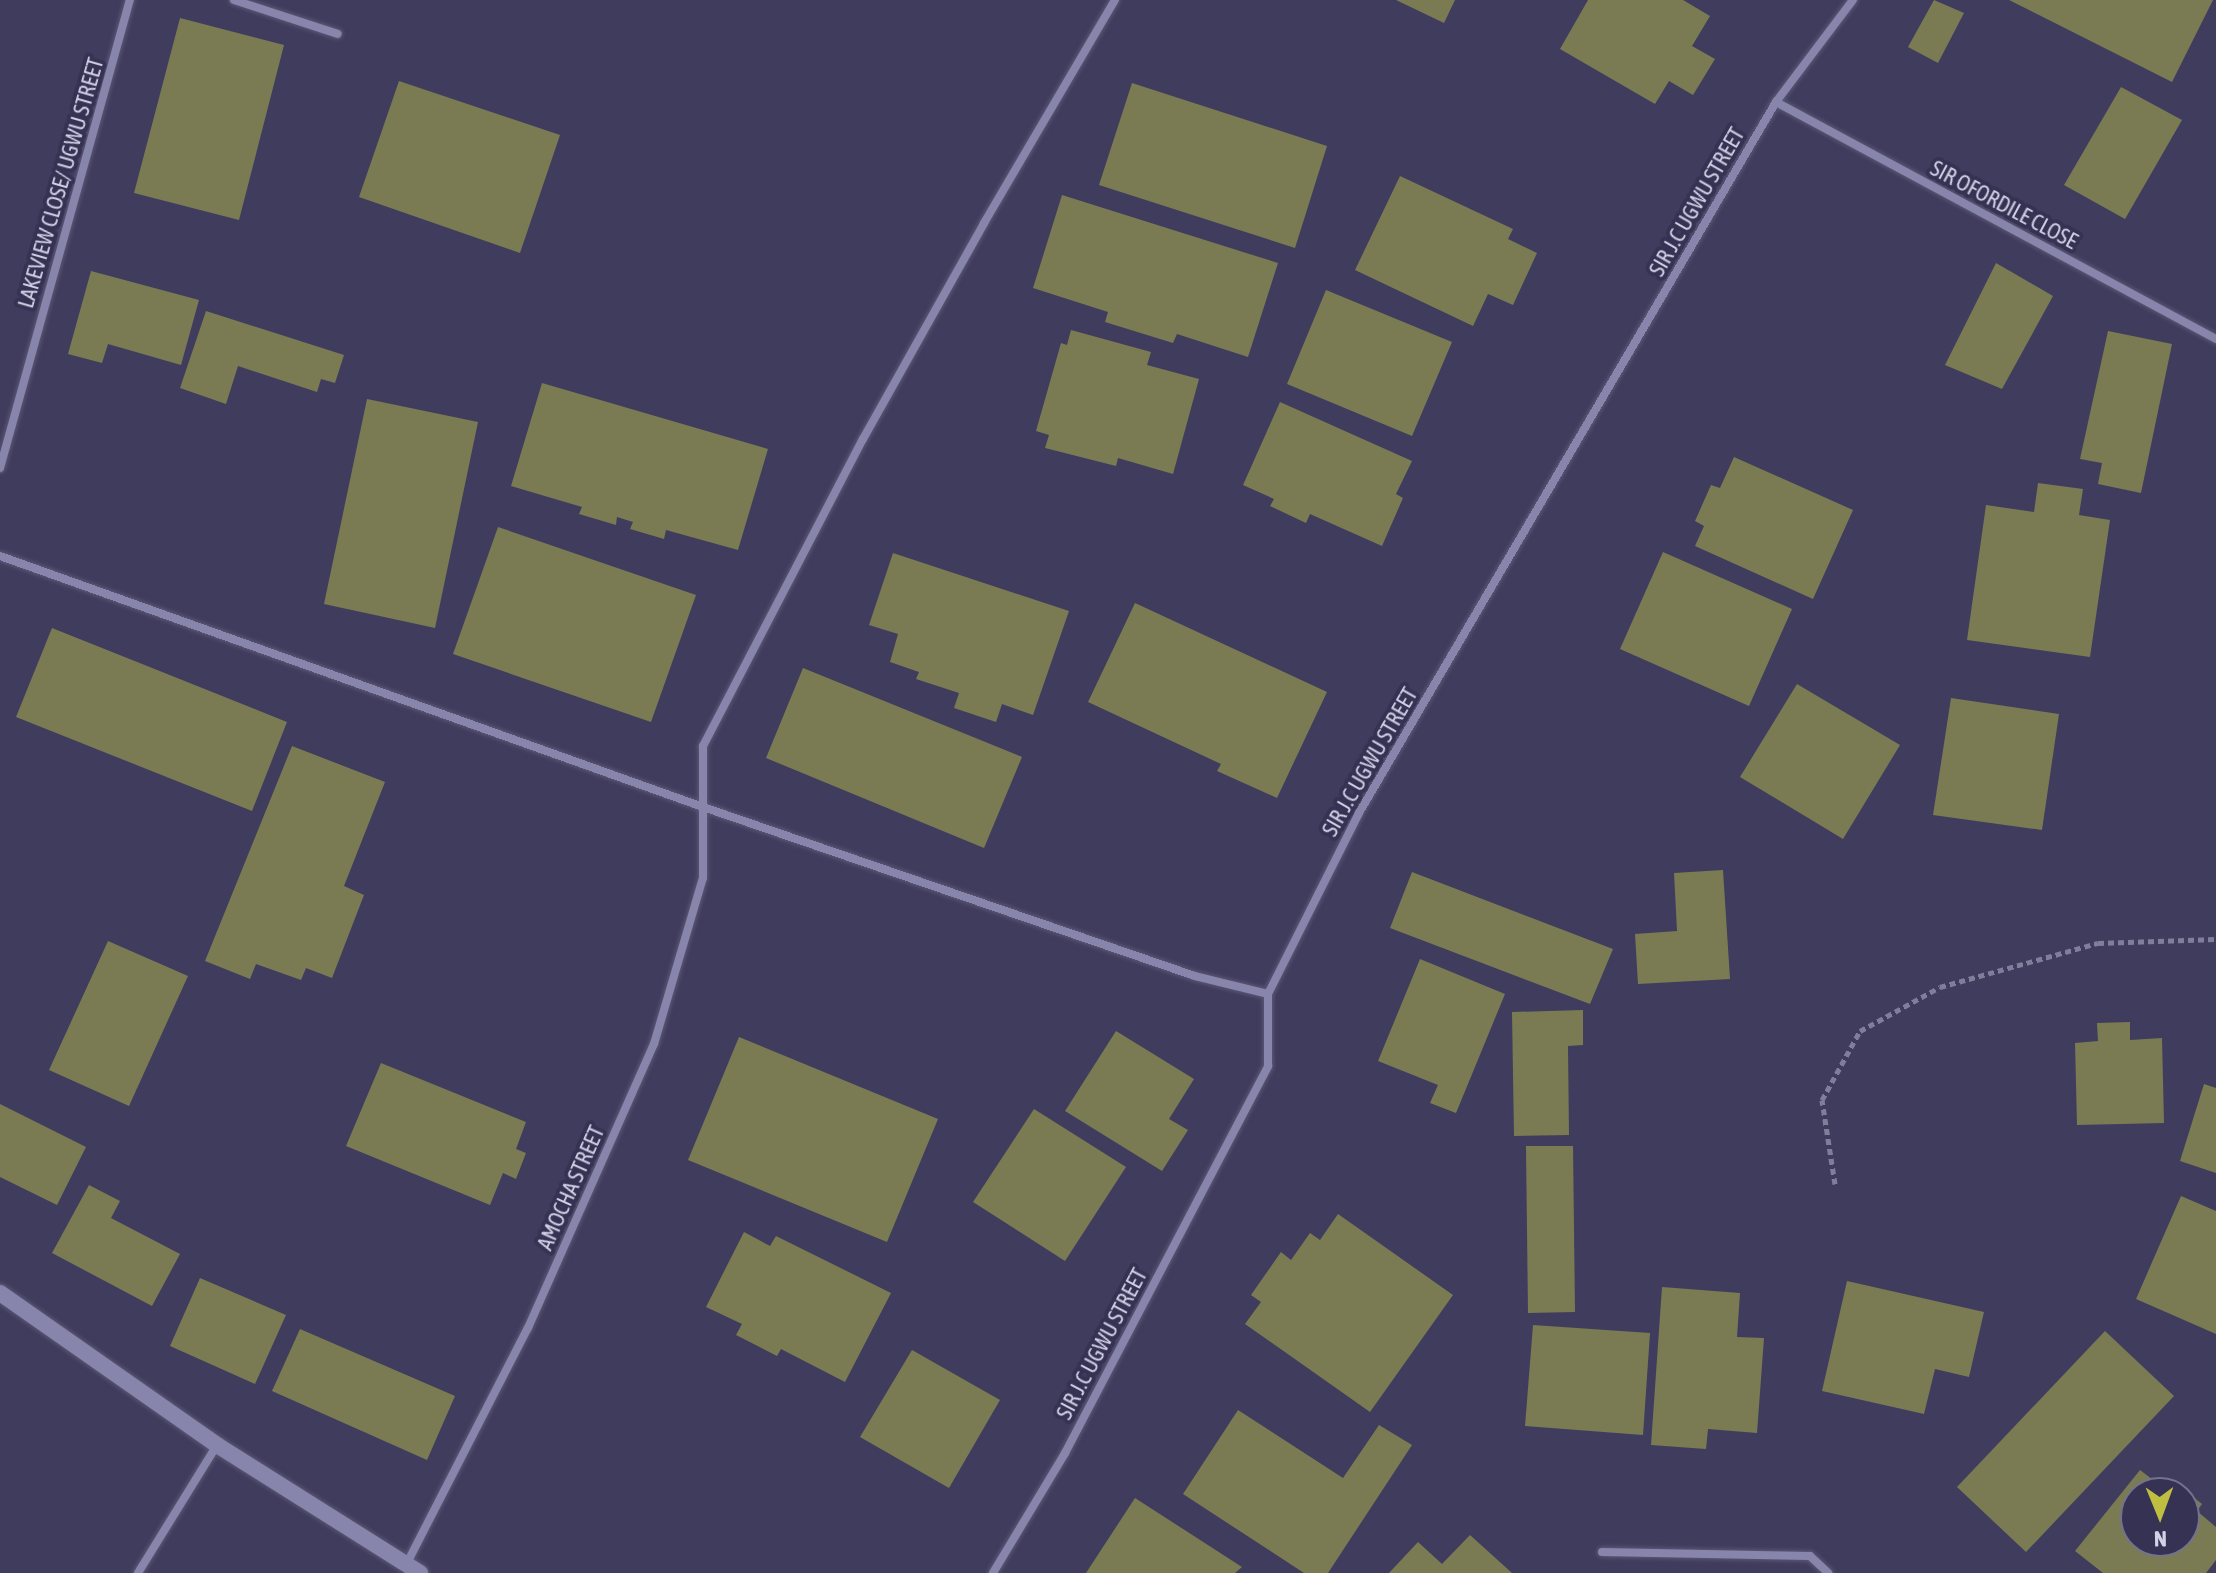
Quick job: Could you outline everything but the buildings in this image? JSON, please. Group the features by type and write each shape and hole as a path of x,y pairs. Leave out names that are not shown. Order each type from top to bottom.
{"street":[{"name":"LAKEVIEW CLOSE/ UGWU STREET","path":"0,468 130,0"},
{"path":"234,0 338,34"},
{"name":"AMOCHA STREET","path":"414,1568 528,1328 654,1044 703,878 703,746 863,439 984,223 1115,0"},
{"name":"SIR J.C UGWU STREET","path":"993,1573 1065,1453 1268,1066 1268,994 1359,813 1776,102 1853,0"},
{"name":"SIR OFORDILE CLOSE","path":"1776,102 2216,339"},
{"path":"0,556 703,807 1195,976 1268,994"},
{"path":"0,1293 217,1445 414,1568"},
{"path":"138,1573 217,1445"},
{"path":"1602,1552 1810,1556 1828,1573"}],"path":[{"path":"1835,1184 1822,1100 1860,1031 1940,987 2098,943 2216,939"}]}
